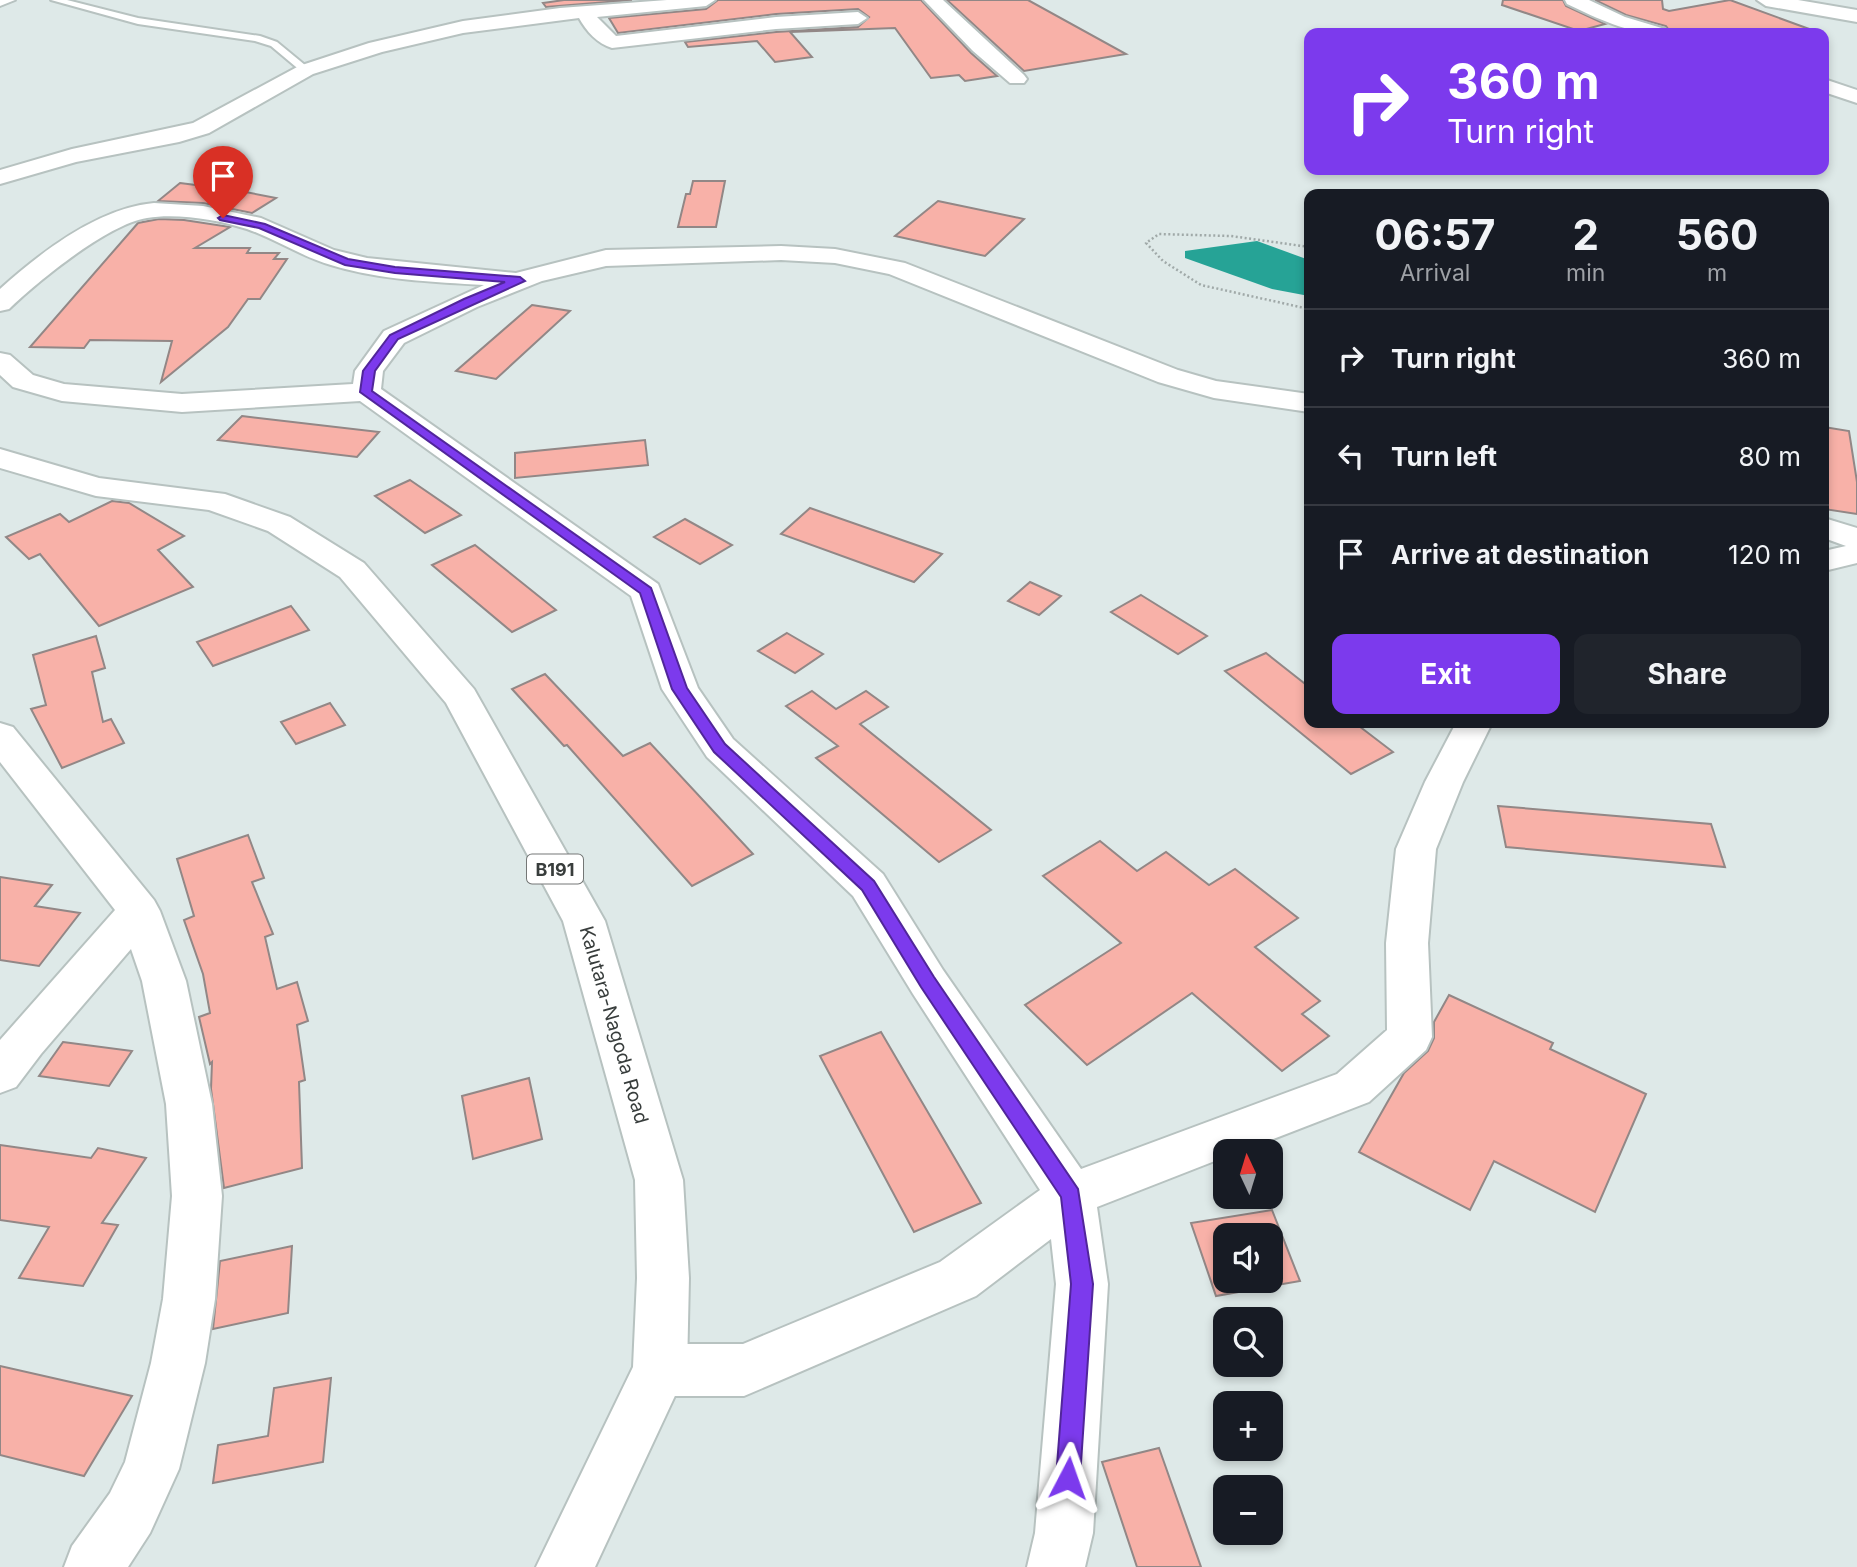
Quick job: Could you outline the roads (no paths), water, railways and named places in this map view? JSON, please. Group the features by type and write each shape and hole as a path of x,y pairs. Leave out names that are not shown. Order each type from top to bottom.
{"street":[{"path":"0,177 72,156 179,135 201,128 306,70 376,47 463,27 706,0"},
{"path":"933,0 1017,79"},
{"path":"1574,0 1618,21 1641,28"},
{"path":"1766,0 1857,16"},
{"path":"585,12 593,26 612,42 776,23 858,18"},
{"path":"1829,87 1857,80"},
{"path":"1829,87 1857,97"},
{"path":"0,303 15,287 115,220 141,211 166,209 262,226 345,262 395,270 520,281"},
{"path":"366,392 369,371 394,337 468,301 520,281 606,258 781,253 835,256 896,268 1168,376 1214,388 1304,402"},
{"path":"0,361 23,381 62,392 182,403 366,392 646,591 680,689 720,748 868,886 928,982 1071,1195 1082,1284 1064,1533 1056,1567"},
{"name":"Kalutara-Nagoda Road","path":"0,458 96,486 214,501 279,524 352,570 461,697 584,921 659,1180 663,1278 660,1370 565,1567"},
{"path":"1829,530 1857,539"},
{"path":"1829,560 1857,553"},
{"path":"660,1370 744,1370 958,1279 1071,1195 1353,1088 1410,1037 1407,943 1416,849 1444,782 1471,728"},
{"path":"0,736 139,911 167,995 189,1104 197,1196 189,1299 178,1363 151,1469 130,1513 93,1567"},
{"path":"0,1074 25,1041 139,911"}],"lane":[{"path":"0,3 10,0"},
{"path":"56,0 138,21 257,38 274,44 306,70"}]}
